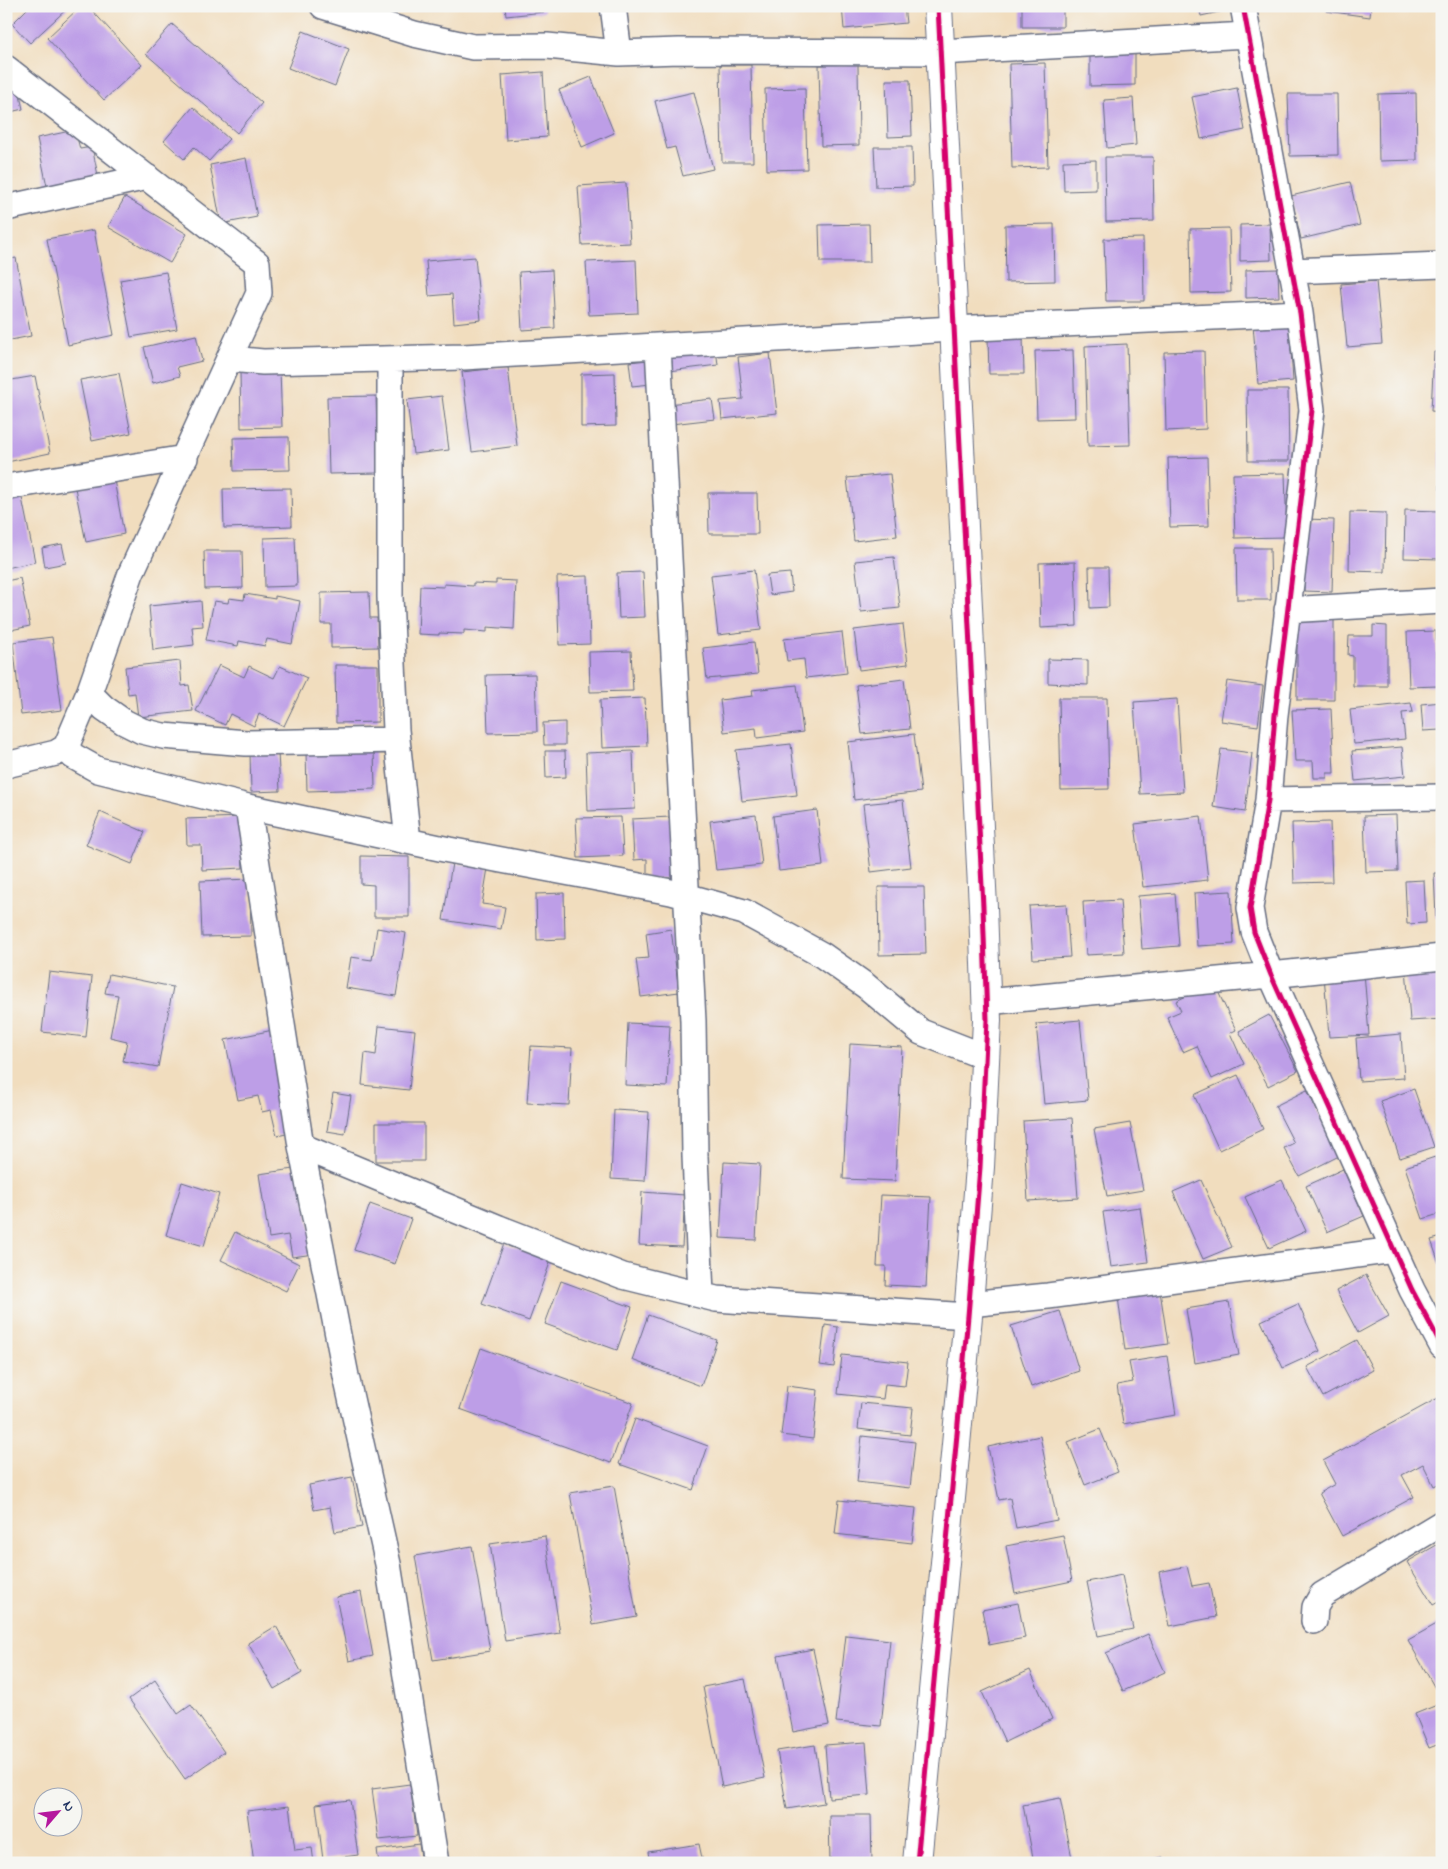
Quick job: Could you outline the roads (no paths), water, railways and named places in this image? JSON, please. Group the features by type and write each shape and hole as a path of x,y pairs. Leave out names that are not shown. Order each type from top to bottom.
{"street":[{"path":"323,6 414,34 473,46 547,46 619,53 680,51 940,52 1247,35"},
{"path":"613,6 619,53"},
{"path":"917,1863 980,1167 986,1002 983,907 938,6"},
{"path":"1243,6 1300,313 1312,410 1275,715 1268,800 1250,908 1254,932 1271,976 1412,1290 1442,1346"},
{"path":"6,68 258,263 259,293 131,573 89,693 66,747 56,753 6,765"},
{"path":"6,208 147,177"},
{"path":"1291,271 1442,265"},
{"path":"230,359 263,362 462,357 953,328 1300,313"},
{"path":"658,346 693,1021 695,1156 701,1295"},
{"path":"390,358 390,597 397,740 408,841"},
{"path":"6,487 185,458"},
{"path":"1287,610 1442,600"},
{"path":"89,693 104,708 124,722 142,731 163,736 246,743 397,740"},
{"path":"66,747 73,756 98,770 248,807 686,896 744,912 822,955 866,986 921,1032 985,1057"},
{"path":"1268,800 1442,797"},
{"path":"248,807 301,1146 346,1376 388,1564 436,1863"},
{"path":"986,1002 1271,976 1442,957"},
{"path":"301,1146 499,1228 623,1276 716,1299 968,1310 1057,1295 1394,1250"},
{"path":"1314,1621 1315,1607 1322,1595 1442,1523"}]}
